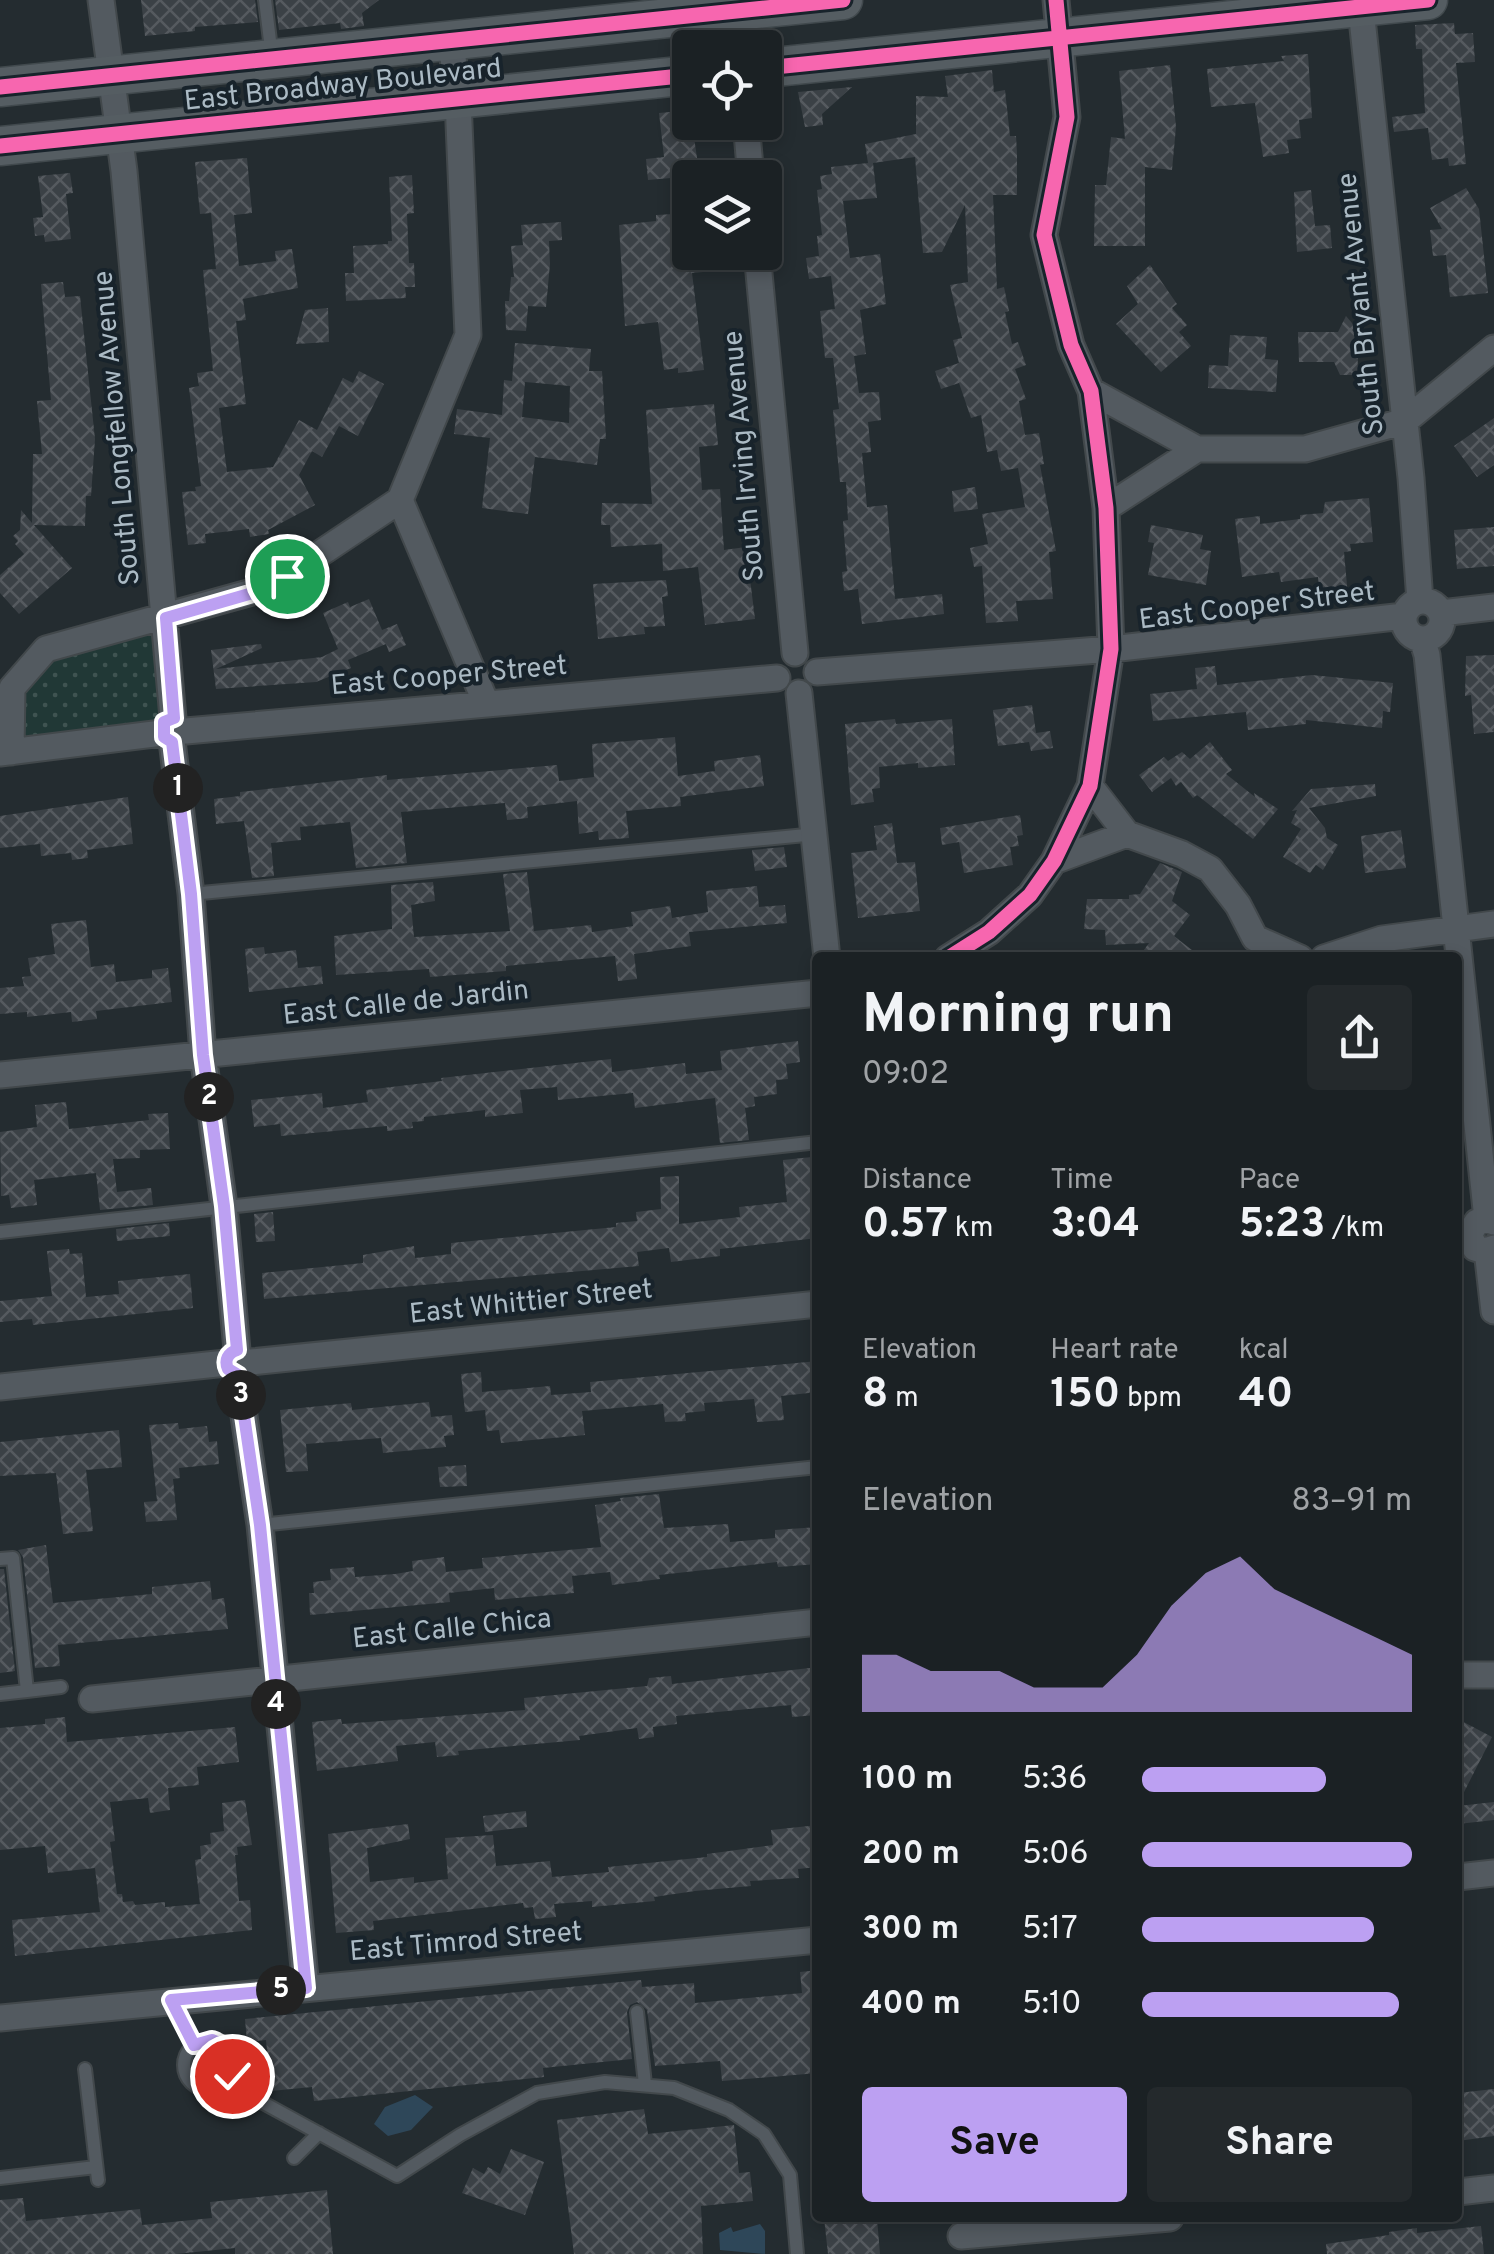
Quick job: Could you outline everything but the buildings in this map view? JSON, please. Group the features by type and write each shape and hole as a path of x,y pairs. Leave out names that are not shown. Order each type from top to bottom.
{"main road":[{"name":"East Broadway Boulevard","path":"0,87 451,41 735,20 844,0"},
{"path":"782,66 1428,0"},
{"name":"East Broadway Boulevard","path":"0,146 672,78"}],"street":[{"name":"South Longfellow Avenue","path":"101,0 120,132 203,1055 260,1525 306,1988"},
{"path":"957,952 989,932 1030,895 1054,861 1090,786 1111,649 1106,508 1091,392 1071,345 1044,236 1067,117 1056,0"},
{"name":"South Bryant Avenue","path":"1360,4 1422,610"},
{"path":"6,752 12,688 46,649 270,588 400,500 468,335 458,100 451,41"},
{"name":"South Irving Avenue","path":"760,270 794,653"},
{"path":"1091,392 1197,449 1305,449 1404,422 1494,348"},
{"path":"1106,508 1197,449"},
{"path":"400,500 486,703"},
{"name":"East Cooper Street","path":"817,672 1111,649 1422,610 1494,607"},
{"path":"1422,610 1439,631 1422,639 1458,952"},
{"path":"794,653 812,660 817,672 814,684 799,693 784,689 777,678 783,659 794,653"},
{"name":"East Cooper Street","path":"6,752 174,731 777,678"},
{"path":"799,693 826,952"},
{"path":"1090,786 1127,834 1182,854 1210,870 1238,906 1254,948"},
{"path":"1054,861 1127,834"},
{"path":"1341,952 1382,938 1494,924"},
{"name":"East Calle de Jardin","path":"0,1075 812,994"},
{"path":"1462,1000 1482,1236 1494,1311"},
{"name":"East Whittier Street","path":"0,1387 812,1305"},
{"name":"East Calle Chica","path":"92,1699 812,1623"},
{"path":"1462,1675 1494,1675"},
{"path":"1462,1877 1494,1873"},
{"name":"East Timrod Street","path":"0,2018 812,1941"},
{"path":"1462,2192 1494,2188"},
{"path":"961,2236 1124,2222"}],"lane":[{"path":"266,0 272,59"},
{"path":"191,894 816,834"},
{"path":"0,1232 812,1143"},
{"path":"260,1525 812,1468"},
{"path":"0,1559 13,1558 27,1691"},
{"path":"0,1694 62,1687"},
{"path":"171,2000 194,2045"},
{"path":"0,2010 0,2018"},
{"path":"637,2012 645,2084"},
{"path":"212,2040 229,2050 234,2070 227,2084 202,2090 186,2078 185,2057 194,2045 212,2040"},
{"path":"0,2178 97,2173 85,2069"},
{"path":"227,2084 397,2176 537,2092 606,2082 674,2088 729,2110 764,2134 790,2175 797,2254"},
{"path":"294,2158 319,2134"}],"green space":[{"path":"160,623 170,724 24,740 21,689 51,654"}],"water":[{"path":"415,2095 433,2107 411,2130 388,2136 374,2124 385,2107"},
{"path":"760,2224 765,2231 765,2254 720,2250 719,2233 731,2227 733,2232"}],"cycle path":[{"path":"0,87 843,0"},
{"path":"957,952 989,932 1030,895 1054,861 1090,786 1111,649 1106,508 1091,391 1071,345 1044,235 1067,117 1056,0"},
{"path":"782,66 1428,0"},
{"path":"0,146 672,77"}],"route":[{"path":"232,2076 234,2060 229,2050 212,2040 194,2045 171,2000 306,1988 260,1525 238,1375 228,1369 226,1362 229,1354 237,1350 224,1206 203,1055 191,894 172,742 164,737 162,726 174,718 166,618 270,588 287,576"}]}
